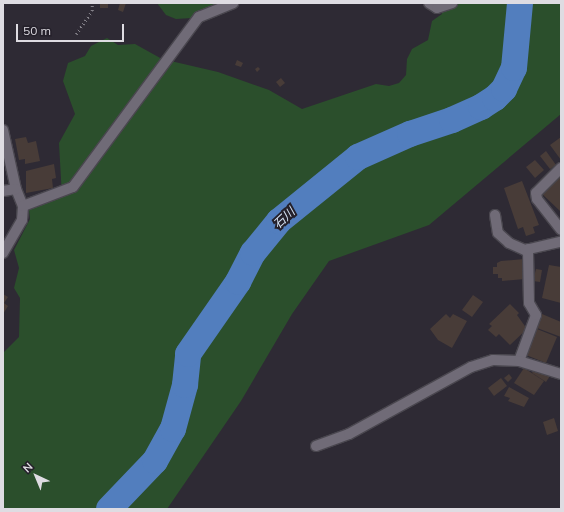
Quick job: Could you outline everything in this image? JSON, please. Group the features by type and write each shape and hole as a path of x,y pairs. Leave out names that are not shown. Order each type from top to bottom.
{"street":[{"path":"23,206 73,187 199,17 233,3"},
{"path":"429,3 437,8 452,3"},
{"path":"3,130 16,188 23,206 22,220 3,253"},
{"path":"561,168 536,193 537,199 561,230"},
{"path":"3,191 16,188"},
{"path":"495,215 498,233 509,243 528,249 561,242"},
{"path":"519,361 536,315 529,303 528,249"},
{"path":"316,446 349,434 471,367 493,360 519,361 561,374"}],"path":[{"path":"76,34 92,11 92,3"}],"green space":[{"path":"157,3 219,3 201,10 192,18 176,19 166,15"},
{"path":"437,3 561,3 561,114 429,225 329,261 292,314 241,401 167,509 3,509 3,353 19,337 20,298 14,288 19,268 14,250 30,219 29,210 62,197 59,143 75,114 63,81 68,63 85,56 91,46 107,38 118,45 135,44 162,59 218,72 269,90 302,109 376,84 389,86 399,83 406,75 407,59 412,49 428,40 432,21 442,14"}],"building":[{"path":"100,3 108,3 108,8 100,8"},
{"path":"120,3 126,3 123,12 118,10"},
{"path":"237,60 243,63 241,67 235,65"},
{"path":"258,67 260,69 257,72 255,69"},
{"path":"281,78 285,83 280,87 276,82"},
{"path":"26,137 28,143 36,141 40,161 25,164 25,159 19,160 15,139"},
{"path":"561,137 561,160 550,145"},
{"path":"546,151 556,165 550,169 540,156"},
{"path":"535,160 544,170 535,178 526,167"},
{"path":"54,164 56,178 52,179 53,188 26,193 26,171"},
{"path":"558,178 561,178 560,211 541,193"},
{"path":"522,181 539,225 533,227 535,233 526,236 523,227 518,229 504,188"},
{"path":"524,259 525,279 502,281 502,278 498,278 498,274 493,274 493,267 497,267 497,263 501,261"},
{"path":"549,265 561,267 561,303 542,298"},
{"path":"536,269 542,270 540,282 533,281"},
{"path":"3,294 8,297 4,303 8,306 3,314"},
{"path":"473,295 483,302 472,317 462,310"},
{"path":"510,304 519,313 517,315 527,329 510,345 499,334 496,337 488,330 492,326 489,324"},
{"path":"446,314 450,318 453,314 467,321 452,348 438,340 430,329"},
{"path":"542,314 561,322 561,337 537,328"},
{"path":"537,329 557,337 546,363 526,355"},
{"path":"536,367 550,376 546,382 532,373"},
{"path":"524,368 544,381 534,395 514,383"},
{"path":"509,374 512,378 508,382 504,378"},
{"path":"501,378 507,386 494,396 488,388"},
{"path":"509,387 529,398 524,407 508,401 510,398 504,396"},
{"path":"554,418 558,431 547,435 543,422"}],"waterway":[{"name":"石川","path":"109,509 155,461 173,429 185,385 188,354 238,282 253,253 279,221 358,157 410,134 452,120 481,107 495,98 504,89 514,68 520,3"}]}
